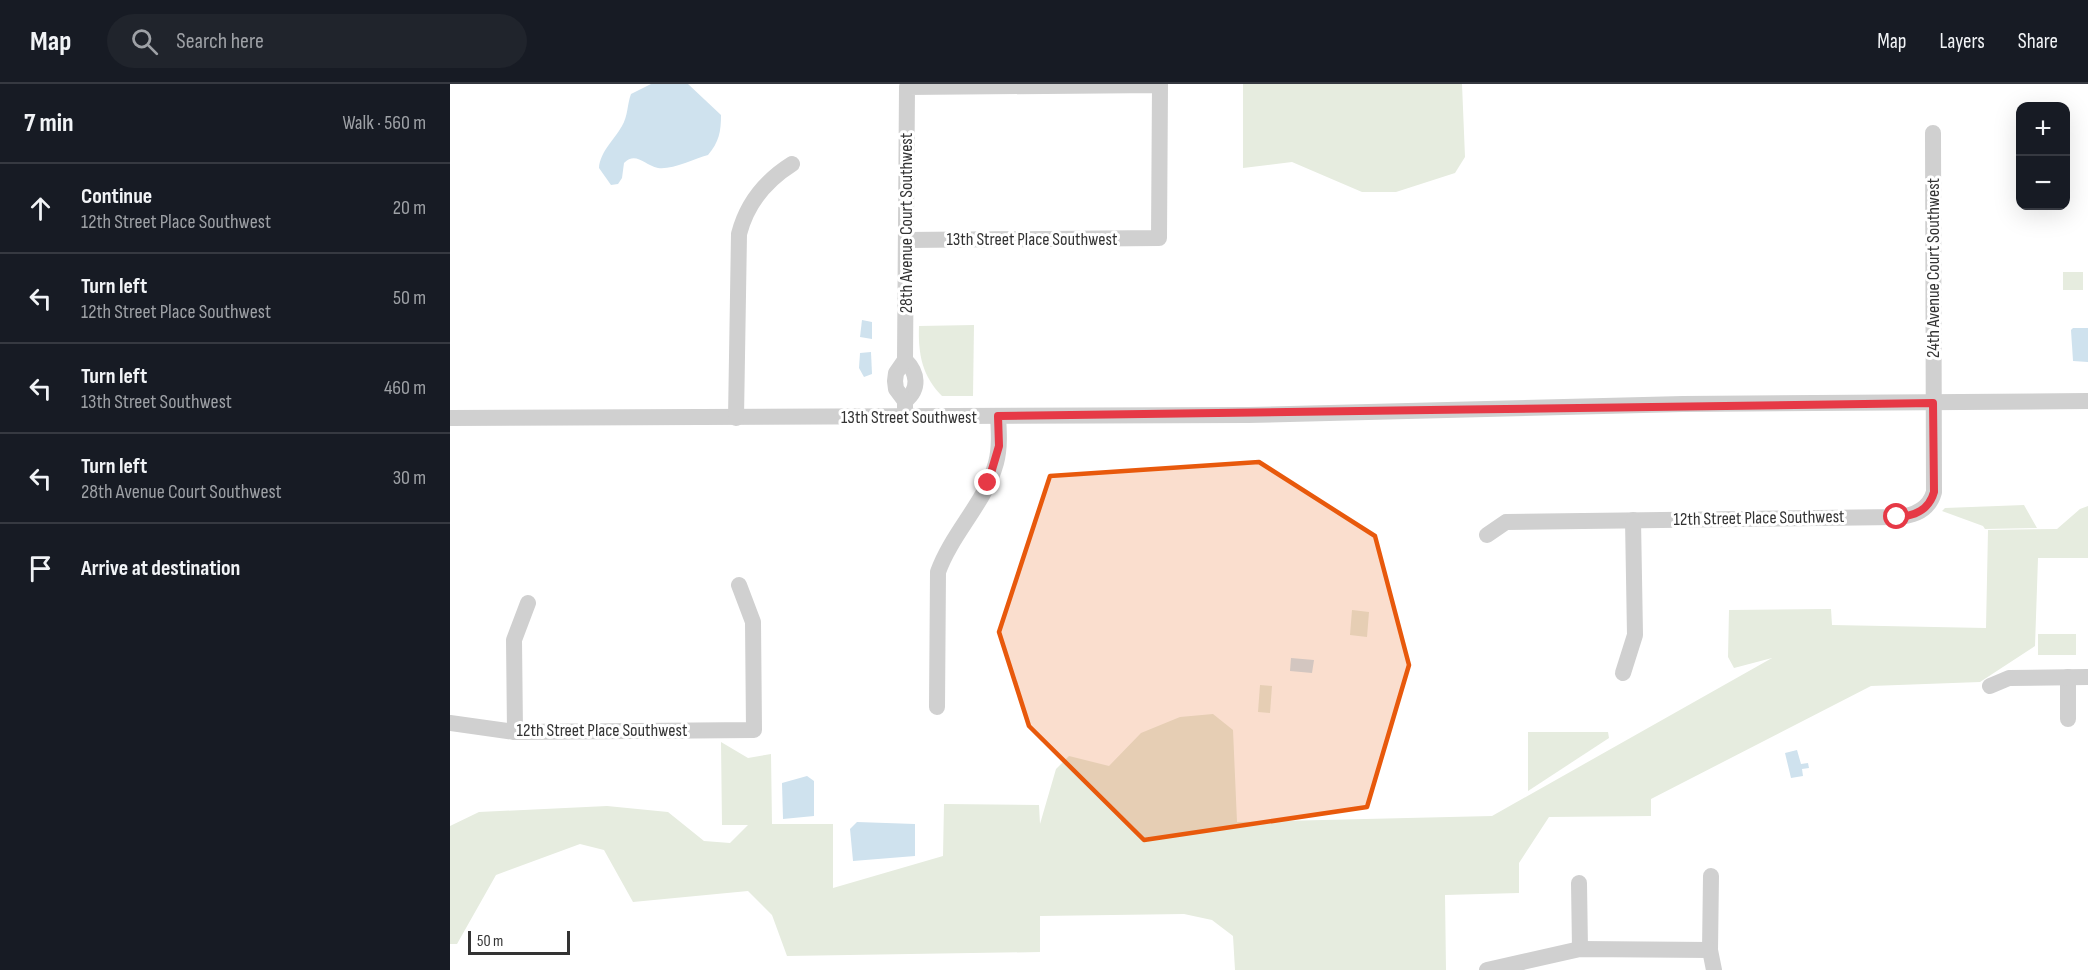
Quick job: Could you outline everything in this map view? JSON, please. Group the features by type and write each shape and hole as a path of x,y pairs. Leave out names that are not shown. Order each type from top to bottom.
{"street":[{"name":"28th Avenue Court Southwest","path":"905,409 916,381 915,373 905,360 907,87 1160,85"},
{"name":"13th Street Place Southwest","path":"906,240 1159,238 1160,85"},
{"name":"24th Avenue Court Southwest","path":"1933,133 1933,403"},
{"path":"736,418 739,234 746,213 756,195 772,178 792,164"},
{"name":"13th Street Southwest","path":"450,418 736,418 905,409 998,416 1248,415 1683,404 2088,401"},
{"name":"12th Street Place Southwest","path":"1487,535 1506,522 1897,517 1917,513 1932,500 1934,492 1933,403"},
{"path":"937,707 939,572 945,552 988,483 999,446 998,416"},
{"path":"1623,673 1635,636 1634,520"},
{"name":"12th Street Place Southwest","path":"450,723 515,732 754,730 753,622 739,585"},
{"path":"515,732 514,640 528,603"},
{"path":"2067,677 2068,719"},
{"path":"1989,686 2009,678 2088,677"},
{"path":"1711,876 1710,950 1714,970"},
{"path":"1579,883 1580,949"},
{"path":"1487,970 1580,949 1710,950"}],"highlighted area":[{"path":"1259,462 1375,536 1409,665 1367,807 1144,840 1029,726 999,632 1050,476"}],"shaded area":[{"path":"1243,84 1462,84 1465,157 1455,173 1396,192 1362,192 1292,162 1243,168"},
{"path":"2063,272 2083,272 2083,290 2063,290"},
{"path":"974,325 973,396 942,396 930,381 923,364 919,346 919,326"},
{"path":"2024,505 2037,528 1985,529 1983,526 1942,511 1945,508"},
{"path":"2088,506 2088,558 2038,558 2035,646 1980,682 1871,686 1651,799 1651,816 1549,817 1519,863 1519,893 1445,895 1446,970 1235,970 1233,936 1212,920 1184,914 1040,916 1040,952 787,956 772,915 748,891 633,902 604,850 580,844 496,875 457,944 450,944 450,826 479,812 607,806 668,812 704,841 730,843 748,825 722,825 721,742 748,758 771,754 772,824 833,824 833,888 943,856 944,804 1039,805 1040,824 1056,769 1069,756 1109,766 1141,733 1180,717 1213,714 1233,730 1237,822 1492,816 1772,658 1734,668 1728,657 1729,610 1831,609 1832,625 1986,628 1988,530 2057,529 2080,509"},
{"path":"1352,610 1369,612 1367,637 1350,635"},
{"path":"2038,634 2076,634 2076,655 2038,655"},
{"path":"1260,685 1272,686 1270,713 1258,712"},
{"path":"1528,732 1608,732 1609,738 1528,791"}],"water":[{"path":"651,84 688,84 721,115 719,136 712,150 708,155 664,168 632,158 624,163 622,178 618,184 611,185 599,168 600,162 624,122 631,94"},
{"path":"862,320 872,322 872,339 860,337"},
{"path":"2088,328 2088,362 2073,361 2071,330"},
{"path":"871,352 872,374 864,377 859,368 860,353"},
{"path":"1291,658 1314,660 1312,673 1290,671"},
{"path":"1797,750 1801,764 1808,763 1809,768 1802,769 1803,776 1791,778 1785,753"},
{"path":"807,776 814,781 814,816 783,819 782,783"},
{"path":"857,822 915,824 915,856 853,861 850,829"}],"route":[{"path":"988,483 999,446 998,416 1248,415 1683,404 1933,403 1934,492 1932,500 1917,513 1897,517"}]}
